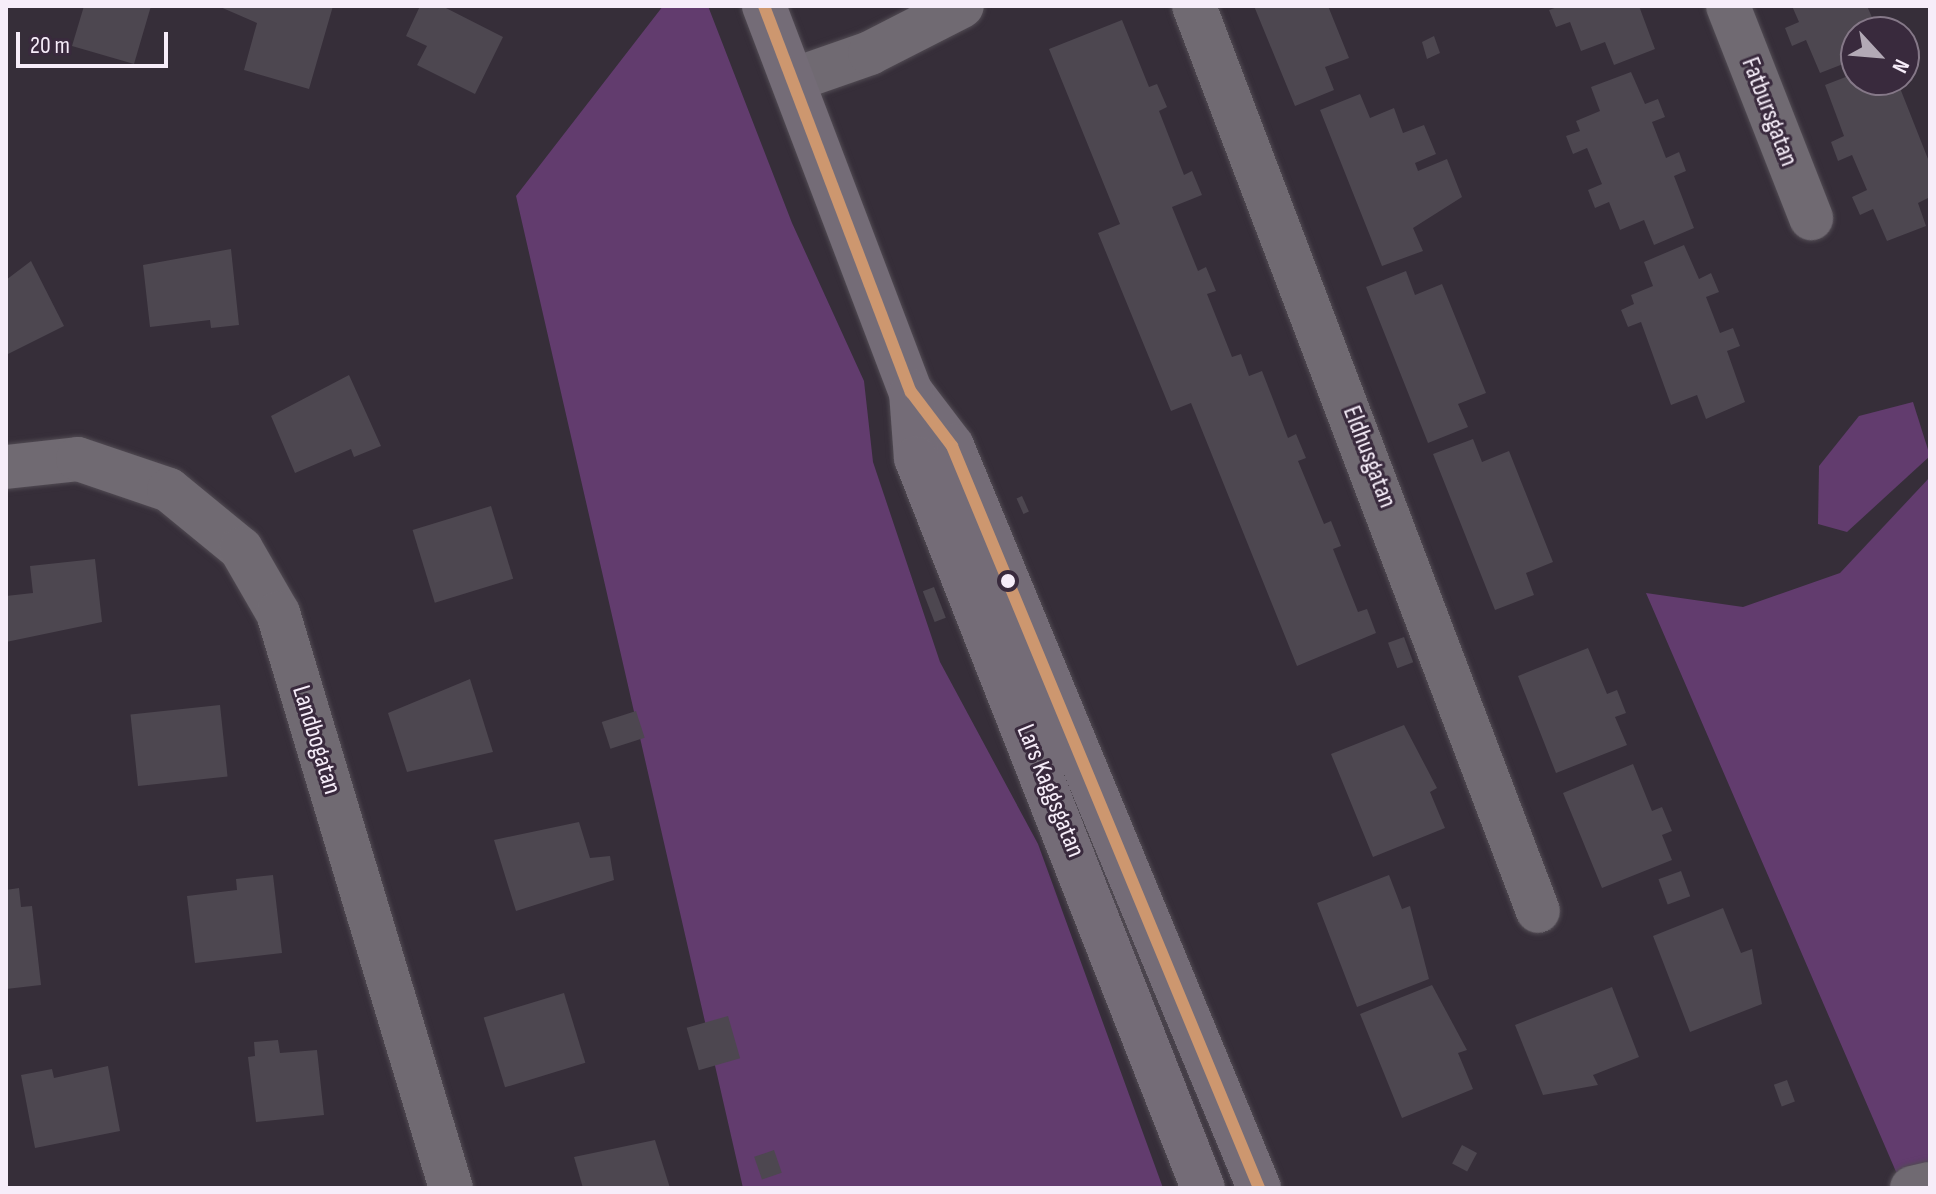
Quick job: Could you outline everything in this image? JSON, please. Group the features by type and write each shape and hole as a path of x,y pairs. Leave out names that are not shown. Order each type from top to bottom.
{"street":[{"name":"Lars Kaggsgatan","path":"764,6 911,392 964,472 1259,1188"},
{"path":"793,80 870,53 962,6"},
{"name":"Eldhusgatan","path":"1194,6 1538,911"},
{"name":"Fatbursgatan","path":"1728,6 1811,218"},
{"name":"Lars Kaggsgatan","path":"911,392 916,458 1203,1188"},
{"name":"Landbogatan","path":"6,467 78,459 169,490 241,549 278,613 451,1188"},
{"path":"1912,1188 1930,1184"}],"shaded area":[{"path":"663,6 708,6 792,223 864,381 873,462 940,662 1038,844 1163,1188 743,1188 516,196"},
{"path":"1913,402 1930,456 1847,532 1818,524 1819,466 1859,416"},
{"path":"1930,477 1930,1163 1897,1174 1646,593 1743,607 1840,573"}],"building":[{"path":"84,6 151,6 134,64 72,46"},
{"path":"218,6 333,6 309,89 244,70 257,23"},
{"path":"420,6 442,6 503,37 475,94 417,65 427,46 406,36"},
{"path":"1254,6 1328,6 1349,58 1325,67 1334,90 1295,106"},
{"path":"1560,6 1639,6 1655,49 1614,65 1605,42 1581,51 1570,22 1556,27 1549,10"},
{"path":"1792,6 1867,6 1871,16 1840,16 1840,65 1820,73 1806,40 1792,46 1785,28 1799,22"},
{"path":"1122,20 1149,87 1157,84 1167,107 1159,111 1184,175 1192,171 1202,195 1172,207 1198,271 1206,267 1216,291 1207,294 1232,357 1241,354 1249,376 1262,371 1288,438 1296,434 1306,458 1298,461 1324,524 1331,521 1341,546 1333,549 1358,612 1367,609 1376,633 1297,666 1191,403 1171,411 1098,233 1120,224 1049,49"},
{"path":"1434,36 1440,53 1427,59 1422,42"},
{"path":"1631,72 1645,104 1658,99 1665,117 1652,122 1666,158 1679,152 1686,171 1674,176 1694,228 1654,245 1644,220 1620,230 1609,202 1595,208 1588,190 1602,184 1587,148 1573,154 1566,136 1580,131 1576,121 1600,111 1591,87"},
{"path":"1840,79 1840,96 1903,96 1930,164 1930,197 1918,203 1926,226 1887,241 1873,209 1860,215 1852,197 1867,190 1852,155 1838,161 1831,142 1844,136 1825,85"},
{"path":"1360,94 1370,118 1394,108 1403,133 1424,125 1436,154 1415,163 1418,171 1447,159 1462,197 1413,228 1423,251 1382,266 1320,110"},
{"path":"1684,245 1699,279 1711,273 1719,292 1706,297 1720,333 1733,328 1740,346 1727,351 1745,402 1706,419 1697,395 1671,405 1641,322 1628,327 1621,310 1634,304 1631,295 1653,286 1644,262"},
{"path":"231,249 239,325 211,328 210,320 150,327 143,265"},
{"path":"31,261 64,326 6,355 6,280"},
{"path":"1406,271 1415,295 1442,284 1486,393 1458,404 1468,427 1428,443 1366,287"},
{"path":"349,375 381,446 354,457 351,449 295,473 271,416"},
{"path":"1473,439 1482,462 1509,451 1553,562 1526,573 1534,595 1495,610 1433,454"},
{"path":"1022,496 1029,512 1023,514 1017,498"},
{"path":"491,506 513,579 435,603 413,530"},
{"path":"95,559 102,622 6,642 6,596 33,593 30,566"},
{"path":"934,587 946,618 935,622 923,591"},
{"path":"1404,637 1413,662 1397,668 1388,643"},
{"path":"1588,648 1607,694 1617,690 1626,713 1615,717 1627,745 1556,773 1518,676"},
{"path":"470,679 493,752 407,772 388,713"},
{"path":"220,705 228,777 138,786 130,714"},
{"path":"636,711 645,738 610,749 602,722"},
{"path":"1404,725 1437,788 1430,792 1445,828 1373,857 1331,754"},
{"path":"1633,764 1652,811 1662,807 1672,831 1662,835 1672,860 1602,888 1563,793"},
{"path":"579,822 590,858 610,856 614,880 516,911 494,840"},
{"path":"1681,871 1690,896 1668,905 1658,879"},
{"path":"273,875 282,953 195,963 187,896 237,890 236,879"},
{"path":"1389,875 1402,909 1410,906 1429,979 1357,1007 1317,903"},
{"path":"19,888 21,907 32,906 41,985 6,989 6,890"},
{"path":"1723,908 1741,953 1752,949 1762,1004 1690,1032 1653,936"},
{"path":"1432,985 1467,1050 1458,1053 1473,1089 1402,1118 1360,1014"},
{"path":"1612,987 1639,1057 1593,1075 1598,1085 1543,1095 1515,1025"},
{"path":"564,993 585,1063 505,1087 484,1018"},
{"path":"728,1016 740,1058 699,1070 687,1028"},
{"path":"278,1040 280,1053 317,1050 324,1115 256,1122 248,1057 255,1056 254,1042"},
{"path":"108,1066 120,1131 35,1148 21,1075 52,1069 54,1078"},
{"path":"1787,1080 1795,1102 1782,1106 1774,1085"},
{"path":"655,1140 670,1188 583,1188 574,1157"},
{"path":"1462,1145 1477,1153 1467,1172 1452,1164"},
{"path":"774,1150 782,1173 762,1180 754,1157"}],"transit line":[{"path":"764,6 911,392 952,446 1259,1188"}]}
